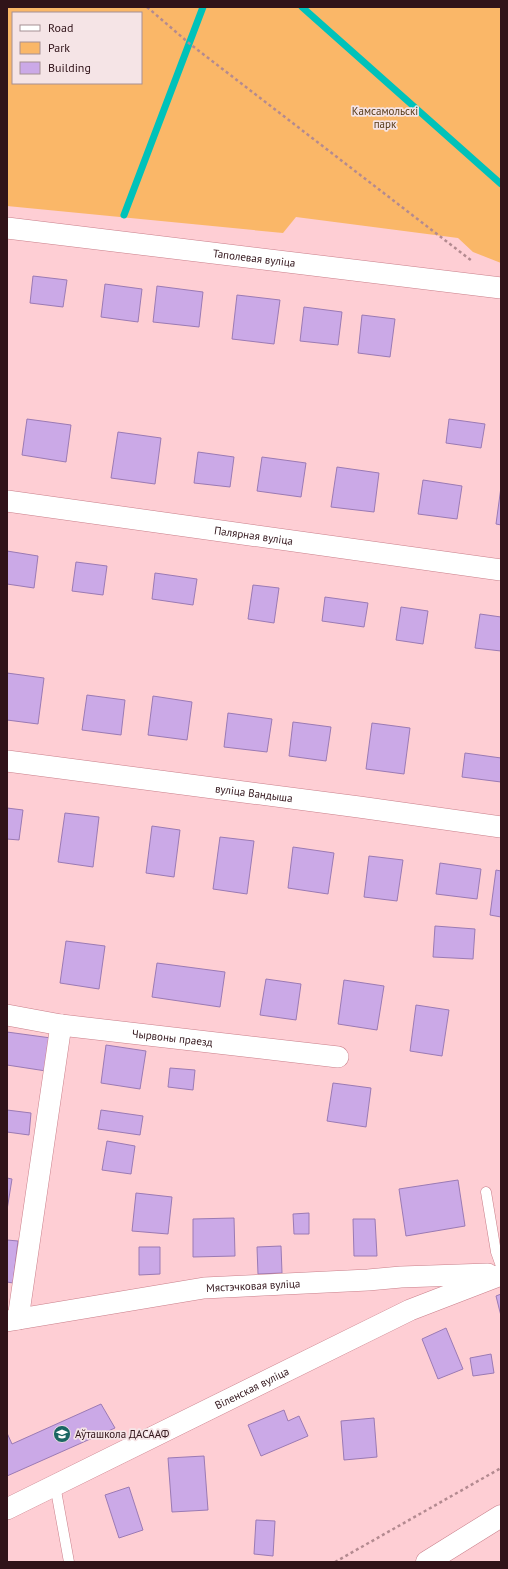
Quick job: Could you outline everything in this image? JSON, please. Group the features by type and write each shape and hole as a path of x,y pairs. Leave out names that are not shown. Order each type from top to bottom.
{"main road":[{"path":"426,1562 501,1516"}],"street":[{"name":"Таполевая вуліца","path":"7,228 501,288"},
{"name":"Палярная вуліца","path":"7,501 501,570"},
{"name":"вуліца Вандыша","path":"7,761 501,827"},
{"name":"Чырвоны праезд","path":"7,1015 61,1025 338,1057"},
{"path":"13,1320 61,1025"},
{"name":"Мястэчковая вуліца","path":"13,1320 204,1288 401,1277 501,1275"},
{"name":"Віленская вуліца","path":"7,1509 410,1310 501,1275"},
{"path":"401,1277 411,1292 410,1310"}],"lane":[{"path":"486,1192 496,1252 501,1266"},
{"path":"55,1486 69,1562"}],"path":[{"path":"146,7 190,44 476,264"},
{"path":"334,1562 501,1468"}],"green space":[{"name":"Камсамольскі парк","path":"7,7 501,7 501,263 473,252 458,238 296,217 283,233 7,206"}],"building":[{"path":"33,276 67,280 63,307 30,303"},
{"path":"105,284 142,289 138,322 101,317"},
{"path":"157,286 203,292 199,327 153,322"},
{"path":"237,295 280,300 274,344 232,339"},
{"path":"304,307 342,312 338,345 300,341"},
{"path":"362,315 395,319 390,357 358,353"},
{"path":"27,419 71,425 66,462 22,455"},
{"path":"449,419 485,424 481,448 446,443"},
{"path":"118,432 161,438 155,484 111,478"},
{"path":"198,452 234,457 230,487 194,483"},
{"path":"262,457 306,463 301,497 257,491"},
{"path":"337,467 379,473 374,512 331,507"},
{"path":"423,480 462,486 457,519 418,514"},
{"path":"501,487 501,525 496,524"},
{"path":"7,551 38,556 34,588 7,584"},
{"path":"76,562 107,566 103,595 72,591"},
{"path":"155,573 197,579 193,605 152,599"},
{"path":"253,585 279,588 274,623 248,619"},
{"path":"325,597 368,603 364,627 322,621"},
{"path":"401,607 428,611 423,644 396,640"},
{"path":"480,614 501,617 501,651 475,648"},
{"path":"7,673 44,678 38,724 7,720"},
{"path":"87,695 125,700 121,735 82,730"},
{"path":"153,696 192,702 187,740 148,735"},
{"path":"228,713 272,719 267,752 224,747"},
{"path":"293,722 331,727 326,761 289,756"},
{"path":"372,723 410,728 404,774 366,769"},
{"path":"465,753 501,758 501,782 462,777"},
{"path":"7,808 23,810 19,840 7,839"},
{"path":"65,813 99,817 93,867 58,862"},
{"path":"152,826 180,830 174,877 146,873"},
{"path":"220,837 254,841 247,894 213,889"},
{"path":"293,847 334,853 328,894 288,888"},
{"path":"369,856 403,860 397,901 364,897"},
{"path":"440,863 481,869 477,899 436,894"},
{"path":"496,870 501,871 501,917 490,915"},
{"path":"435,926 475,929 473,959 433,957"},
{"path":"66,941 105,946 99,989 60,983"},
{"path":"157,963 225,972 220,1007 152,997"},
{"path":"266,979 301,984 296,1020 260,1015"},
{"path":"344,980 384,986 377,1030 338,1024"},
{"path":"416,1005 449,1010 442,1056 410,1051"},
{"path":"7,1032 51,1038 46,1071 7,1065"},
{"path":"106,1045 146,1051 140,1089 101,1083"},
{"path":"170,1068 195,1070 193,1090 168,1087"},
{"path":"333,1083 371,1088 366,1127 327,1121"},
{"path":"7,1110 31,1113 29,1135 7,1132"},
{"path":"101,1110 143,1116 140,1135 98,1129"},
{"path":"107,1141 135,1146 131,1174 102,1170"},
{"path":"7,1178 12,1179 7,1210"},
{"path":"458,1180 465,1226 406,1236 399,1189"},
{"path":"136,1193 172,1197 168,1234 132,1231"},
{"path":"309,1213 309,1234 294,1234 293,1214"},
{"path":"234,1218 235,1256 193,1257 193,1219"},
{"path":"353,1219 375,1219 377,1256 354,1256"},
{"path":"7,1240 18,1241 13,1283 7,1282"},
{"path":"281,1246 282,1273 258,1274 257,1247"},
{"path":"139,1247 160,1247 160,1274 139,1275"},
{"path":"501,1294 501,1316 496,1296"},
{"path":"446,1328 463,1369 438,1379 422,1339"},
{"path":"491,1354 494,1373 473,1376 470,1358"},
{"path":"101,1404 115,1428 7,1476 7,1433 12,1444"},
{"path":"284,1410 288,1421 299,1416 308,1436 261,1456 248,1425"},
{"path":"374,1418 377,1457 344,1460 341,1421"},
{"path":"204,1456 208,1510 172,1512 168,1458"},
{"path":"129,1487 143,1530 119,1538 105,1495"},
{"path":"256,1520 275,1521 273,1556 254,1554"}],"waterway":[{"path":"124,215 203,7"},
{"path":"302,7 501,184"}],"place":[{"name":"Аўташкола ДАСААФ","path":"62,1434"}]}
